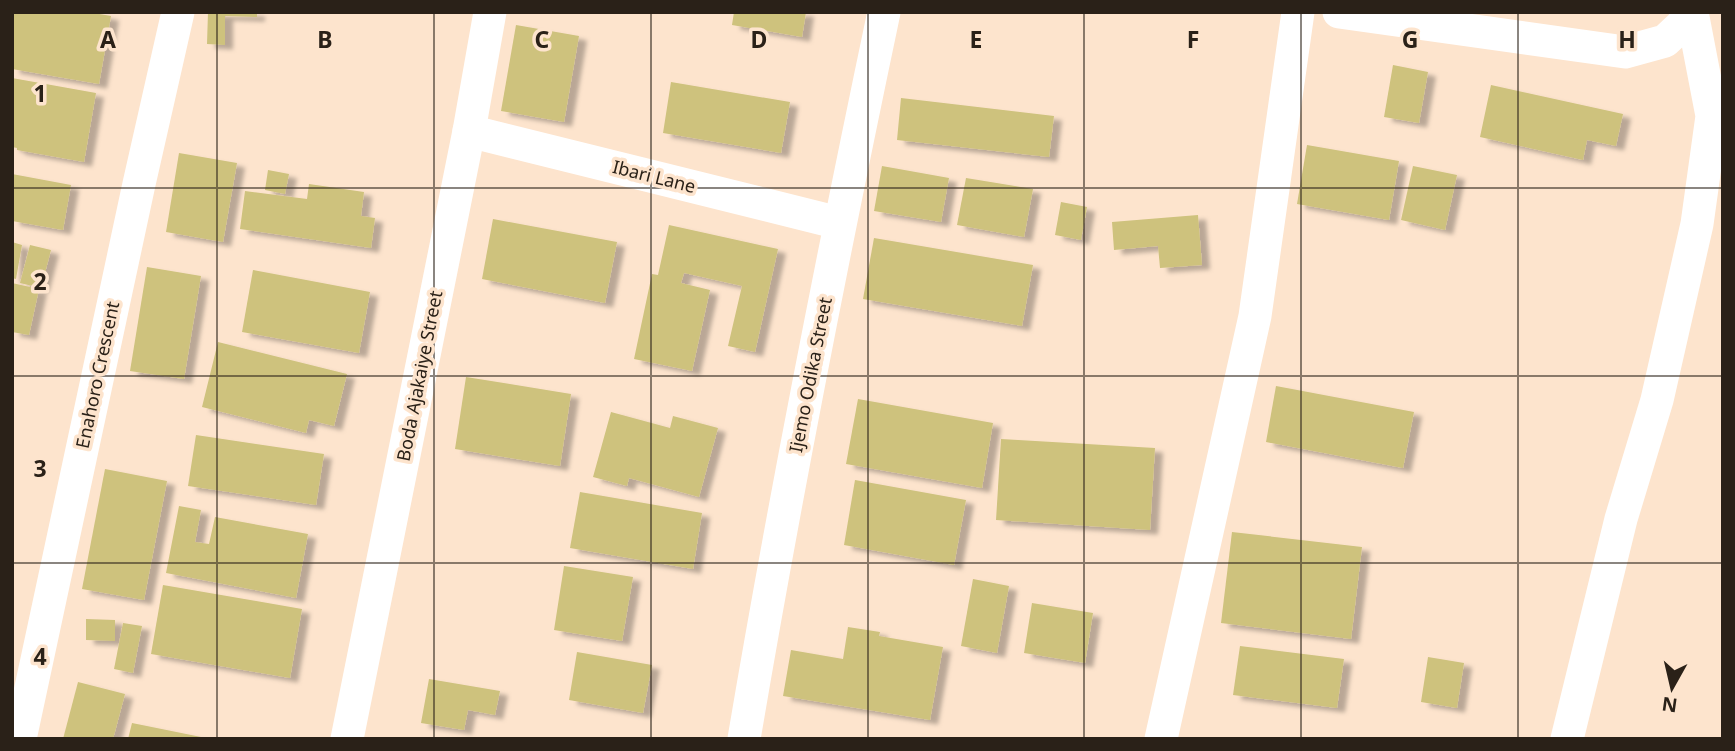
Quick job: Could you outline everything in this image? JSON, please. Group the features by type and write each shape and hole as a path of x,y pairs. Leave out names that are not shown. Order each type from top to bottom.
{"street":[{"name":"Enahoro Crescent","path":"20,739 178,12"},
{"name":"Boda Ajakaiye Street","path":"348,739 491,12"},
{"name":"Ijemo Odika Street","path":"744,739 839,223 884,12"},
{"path":"1161,739 1255,316 1298,12"},
{"path":"1339,12 1625,52 1665,41 1692,12"},
{"path":"1567,739 1620,519 1657,400 1697,224 1712,116 1692,12"},
{"name":"Ibari Lane","path":"469,131 839,223"}],"building":[{"path":"12,12 88,12 111,16 99,84 12,69"},
{"path":"208,12 257,12 257,17 225,16 225,45 207,44"},
{"path":"734,12 806,12 802,37 732,25"},
{"path":"516,25 579,36 564,122 501,111"},
{"path":"1393,65 1428,72 1419,123 1384,117"},
{"path":"12,78 96,93 84,162 12,147"},
{"path":"671,82 790,102 781,153 663,133"},
{"path":"1491,85 1623,114 1616,146 1587,140 1583,160 1480,137"},
{"path":"901,98 1054,116 1049,157 897,140"},
{"path":"1307,145 1399,161 1389,220 1297,204"},
{"path":"179,153 237,163 223,242 166,232"},
{"path":"882,166 949,178 941,222 874,211"},
{"path":"1413,166 1457,175 1445,230 1401,220"},
{"path":"268,170 289,174 285,194 265,190"},
{"path":"12,174 71,185 63,230 12,221"},
{"path":"966,178 1033,189 1024,237 957,225"},
{"path":"309,184 364,192 361,216 375,218 371,248 240,229 245,191 307,199"},
{"path":"1061,202 1087,207 1081,240 1055,235"},
{"path":"1198,215 1202,265 1160,268 1158,246 1114,250 1112,222"},
{"path":"493,219 617,242 605,303 482,279"},
{"path":"669,225 778,249 755,352 728,346 742,286 684,273 681,283 710,290 692,371 634,359 652,274 658,275"},
{"path":"874,238 1033,265 1022,326 863,299"},
{"path":"12,242 22,245 16,279 12,278"},
{"path":"30,245 51,250 41,288 20,283"},
{"path":"147,267 201,276 184,379 130,371"},
{"path":"253,270 370,292 359,353 242,332"},
{"path":"12,283 39,289 29,335 12,332"},
{"path":"218,342 347,374 334,426 309,420 306,433 202,407"},
{"path":"466,377 571,394 560,466 455,449"},
{"path":"1276,386 1414,412 1403,468 1266,442"},
{"path":"858,399 993,423 982,488 846,464"},
{"path":"611,412 670,428 673,416 718,428 699,497 629,478 627,486 593,477"},
{"path":"196,435 324,454 316,505 188,486"},
{"path":"1001,439 1155,448 1150,530 996,520"},
{"path":"105,469 167,481 144,600 82,589"},
{"path":"855,480 966,500 954,565 844,545"},
{"path":"580,492 702,513 693,569 570,548"},
{"path":"179,506 201,510 195,542 209,544 215,517 308,534 296,598 166,573"},
{"path":"1232,532 1362,547 1351,639 1221,623"},
{"path":"564,566 633,577 622,641 554,630"},
{"path":"973,579 1009,586 997,653 961,646"},
{"path":"163,585 302,609 290,678 151,654"},
{"path":"1032,603 1093,613 1085,663 1024,653"},
{"path":"86,619 115,620 115,641 86,640"},
{"path":"123,623 142,626 133,673 114,669"},
{"path":"848,627 880,632 879,636 943,647 930,720 783,696 791,650 843,659"},
{"path":"1240,646 1344,659 1337,708 1233,695"},
{"path":"577,652 652,665 643,713 569,700"},
{"path":"1428,657 1464,663 1457,708 1421,702"},
{"path":"429,679 500,691 495,715 468,710 464,730 421,723"},
{"path":"78,682 125,694 113,739 63,739"},
{"path":"132,723 206,738 206,739 128,739"}]}
